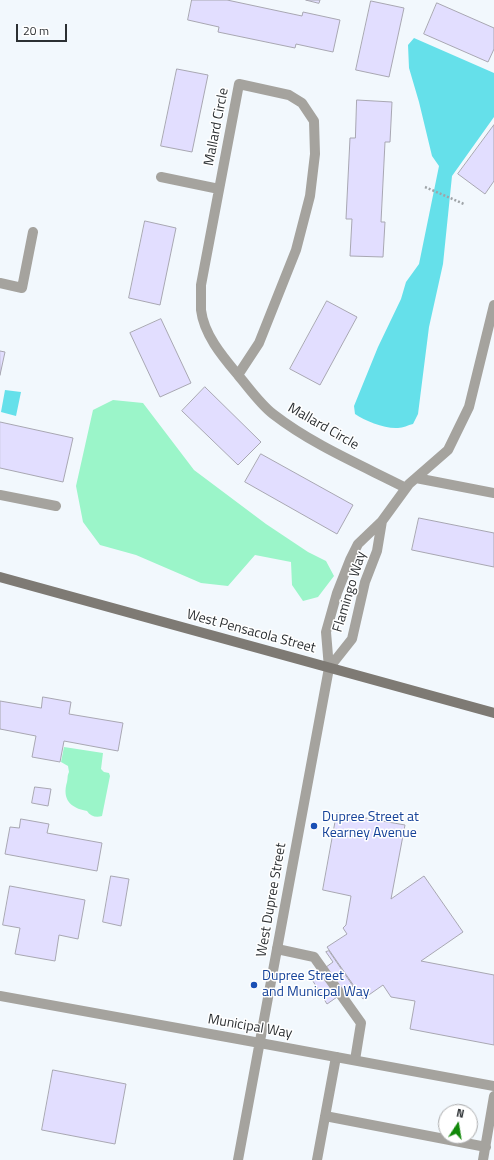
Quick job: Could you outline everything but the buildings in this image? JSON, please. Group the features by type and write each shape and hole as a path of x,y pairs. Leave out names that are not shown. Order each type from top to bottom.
{"main road":[{"name":"West Pensacola Street","path":"0,577 494,713"}],"street":[{"name":"Mallard Circle","path":"238,375 259,343 296,250 310,196 315,154 314,121 302,103 289,95 239,84 201,285 202,311 208,332 219,352 238,375 257,398 272,413 301,433 406,488"},
{"path":"161,177 220,189"},
{"path":"0,283 22,288 33,232"},
{"name":"Flamingo Way","path":"329,668 326,632 337,593 350,560 358,544 382,521 406,488 448,450 468,407 494,305"},
{"path":"416,478 494,493"},
{"path":"0,494 56,506"},
{"name":"Flamingo Way","path":"329,668 352,639 365,582 377,551 382,521"},
{"name":"West Dupree Street","path":"238,1160 329,668"},
{"path":"277,949 314,956 361,1023 355,1060"},
{"name":"Municipal Way","path":"0,996 494,1086"},
{"path":"317,1160 336,1057"},
{"path":"483,1160 494,1096"},
{"path":"325,1116 486,1147"}],"path":[{"path":"425,187 464,204"}],"green space":[{"path":"113,400 143,403 194,470 266,524 308,552 326,561 334,576 318,597 303,601 292,585 291,562 255,555 228,586 201,583 136,555 100,545 83,522 76,486 93,410"},
{"path":"64,747 103,753 101,769 104,772 109,773 110,776 102,816 93,816 87,811 76,808 69,802 66,793 69,772 68,766 61,762"}],"water":[{"path":"414,38 494,73 494,117 452,176 443,264 429,327 418,414 413,424 402,428 393,428 375,424 359,417 355,414 354,406 378,347 401,299 406,282 419,264 439,166 432,156 409,68 408,45"},
{"path":"5,390 21,392 16,416 1,412"}],"place":[{"name":"Dupree Street at Kearney Avenue","path":"314,826"},
{"name":"Dupree Street and Municpal Way","path":"254,985"}]}
